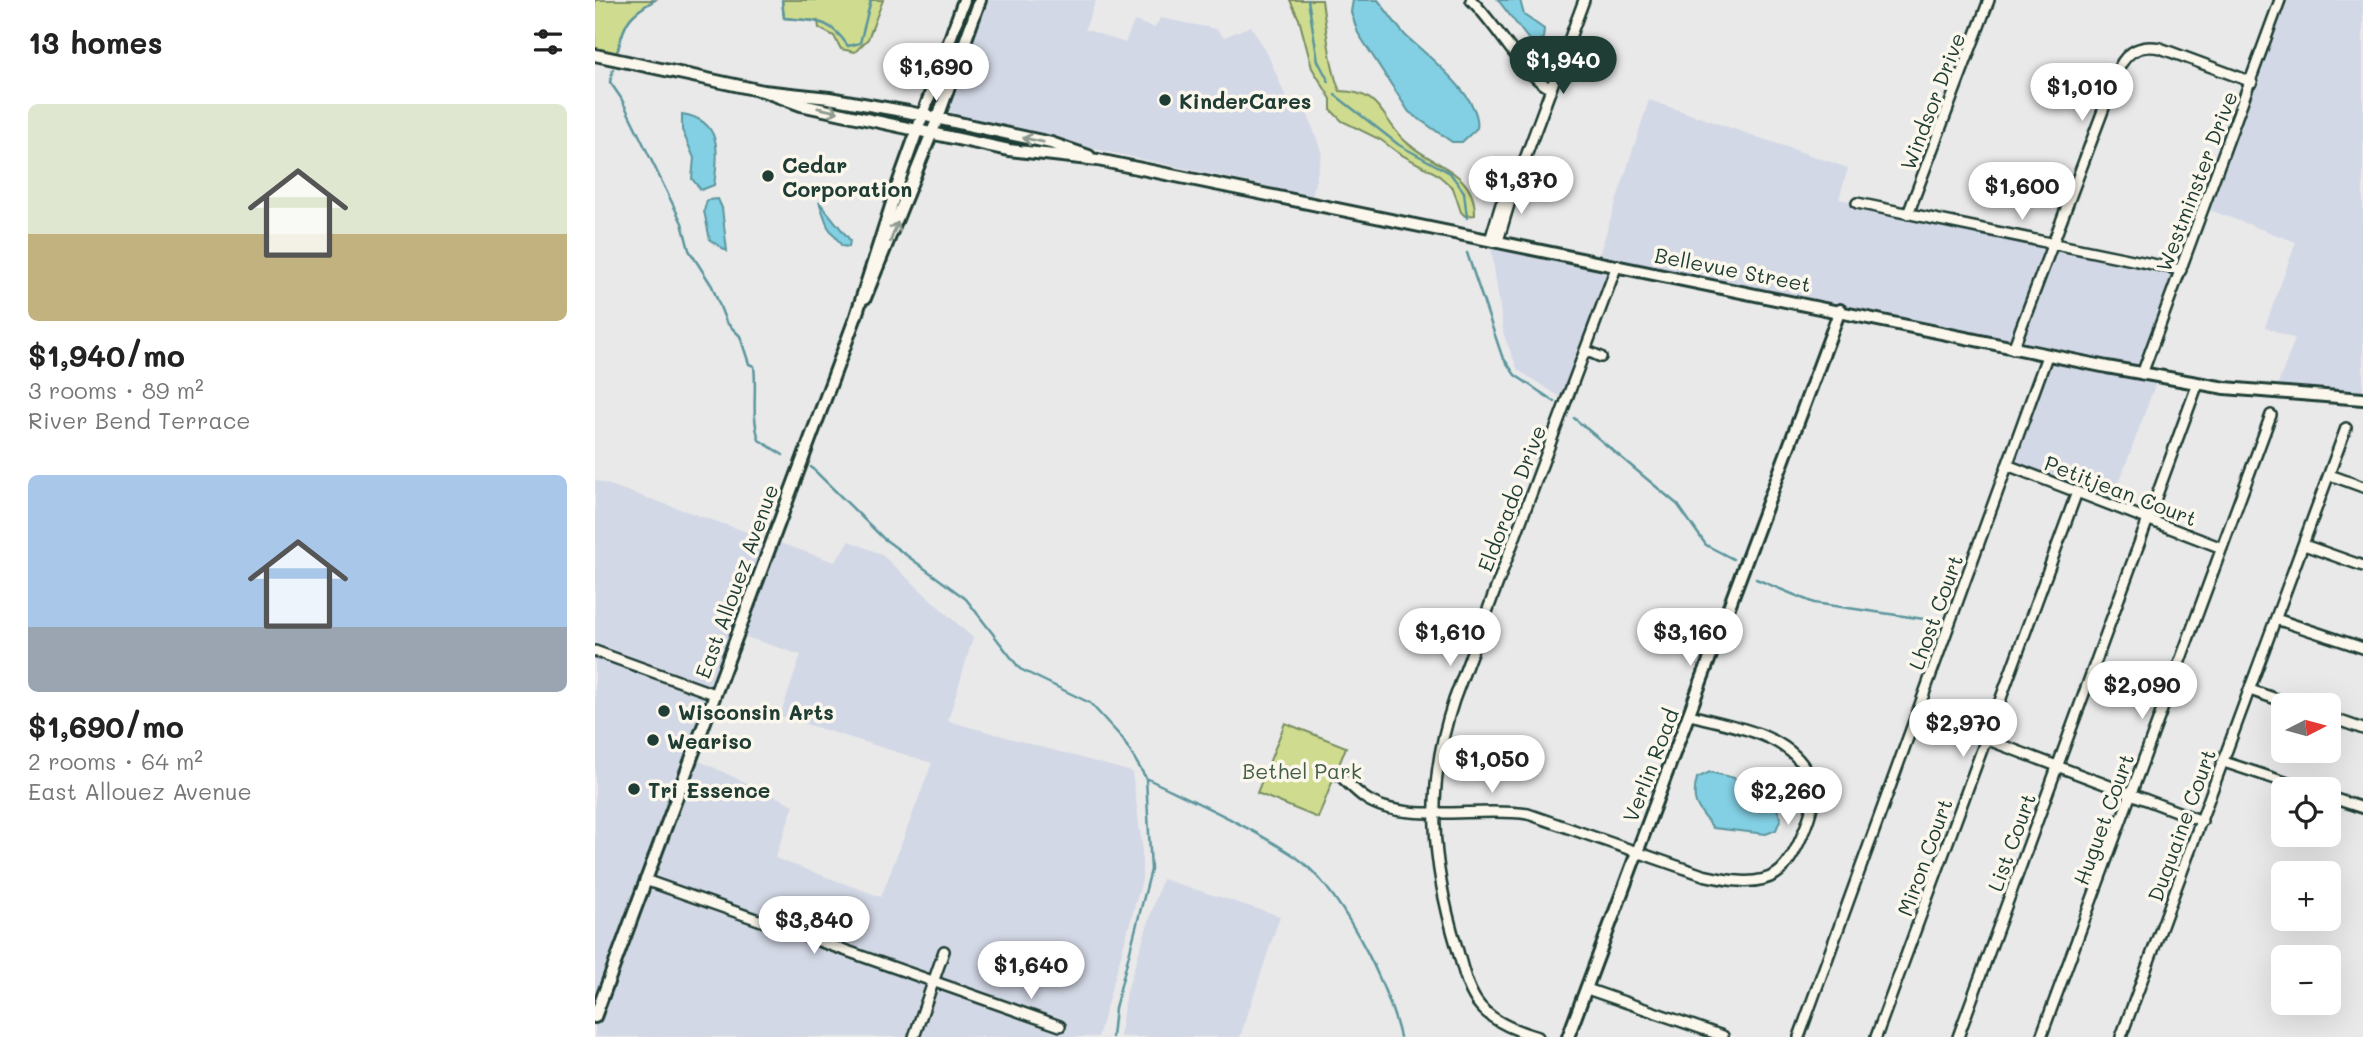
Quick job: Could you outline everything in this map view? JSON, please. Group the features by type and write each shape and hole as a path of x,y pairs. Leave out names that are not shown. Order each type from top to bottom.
{"street":[{"name":"East Allouez Avenue","path":"595,1017 856,316 917,129 964,0"},
{"name":"East Allouez Avenue","path":"856,316 882,263 980,0"},
{"path":"1471,0 1490,19 1532,75 1550,88"},
{"path":"1494,241 1501,204 1516,183 1584,0"},
{"name":"Windsor Drive","path":"1908,214 1989,0"},
{"name":"Westminster Drive","path":"2142,374 2252,82 2280,0"},
{"path":"2013,349 2119,68 2131,52 2145,47 2160,48 2252,82"},
{"name":"Bellevue Street","path":"595,55 763,91 829,98 922,116 1051,143 1098,160"},
{"name":"Bellevue Street","path":"763,91 801,105 1038,155 1098,160 1840,310 2047,356 2198,383 2363,399"},
{"path":"1857,203 2181,270"},
{"name":"Eldorado Drive","path":"1538,1037 1499,1022 1481,1007 1468,985 1439,886 1435,811 1442,736 1617,265"},
{"name":"Verlin Road","path":"1568,1037 1840,310"},
{"path":"1585,350 1601,357"},
{"name":"Lhost Court","path":"1800,1037 2047,356"},
{"name":"List Court","path":"1958,1037 2198,383"},
{"name":"Huguet Court","path":"2041,1037 2271,415"},
{"name":"Duquaine Court","path":"2121,1037 2346,428"},
{"name":"Petitjean Court","path":"2007,465 2222,548"},
{"path":"2330,475 2363,486"},
{"name":"Miron Court","path":"1876,1037 2077,492"},
{"path":"2304,545 2363,566"},
{"path":"2276,619 2363,648"},
{"path":"595,651 714,694"},
{"path":"2250,690 2271,697"},
{"path":"1917,713 2201,821"},
{"path":"1336,772 1366,799 1395,810 1503,810 1528,814 1637,853 1732,881 1761,880 1776,874 1788,864 1807,820 1814,790 1804,766 1785,749 1762,735 1690,715"},
{"path":"2341,721 2363,729"},
{"path":"2224,762 2271,777"},
{"path":"2341,801 2363,808"},
{"path":"646,880 1060,1026"},
{"path":"914,1037 944,951"},
{"path":"1587,989 1723,1036"}],"shaded area":[{"path":"983,0 1096,0 1085,29 1125,43 1134,21 1155,28 1160,18 1216,29 1224,37 1251,26 1268,55 1291,109 1308,115 1322,153 1312,196 960,120 950,112 947,101"},
{"path":"2280,0 2363,0 2363,399 2275,392 2295,339 2265,327 2296,242 2204,208"},
{"path":"1649,100 1848,168 1839,199 2181,270 2142,374 2158,377 2111,505 2007,465 2047,356 1617,265 1566,401 1518,370 1504,336 1490,240 1597,261"},
{"path":"595,480 835,562 849,541 881,554 973,638 948,721 1132,772 1142,845 1142,880 1098,1037 595,1037","holes":["737,634 801,655 780,716 932,763 881,897 775,858 794,805 691,757"]},
{"path":"1162,879 1280,916 1240,1037 1120,1037 1125,997"}],"green space":[{"path":"595,0 655,0 632,16 616,56 595,51"},
{"path":"782,0 883,0 868,39 855,52 841,49 834,36 819,28 818,21 784,18"},
{"path":"1290,0 1322,0 1331,61 1340,91 1353,92 1371,99 1411,146 1459,177 1473,199 1475,215 1465,216 1461,212 1453,188 1437,174 1400,154 1381,140 1342,121 1331,110 1331,99 1312,68 1299,19"},
{"name":"Bethel Park","path":"1285,723 1346,747 1318,818 1257,793"}],"water":[{"path":"1353,0 1378,0 1405,35 1462,90 1471,103 1477,128 1462,142 1452,142 1409,112 1358,33 1351,12"},
{"path":"1498,0 1520,0 1524,15 1544,29 1543,39 1534,42 1529,40"},
{"path":"682,114 705,123 715,140 717,161 714,185 701,190 692,179 694,158 682,130"},
{"path":"718,199 722,208 727,251 710,240 704,211 707,200"},
{"path":"819,202 850,240 849,247 842,246 828,227"},
{"path":"1710,772 1734,778 1746,791 1776,807 1781,818 1776,830 1766,834 1713,828 1695,800 1697,778"}],"waterway":[{"path":"618,50 630,19 655,0"},
{"path":"782,0 784,18 813,21 828,26 848,46 860,43 871,0"},
{"path":"1308,0 1318,61 1329,82"},
{"path":"613,69 610,82 621,98 682,223 689,250 712,286 726,322 740,336 749,364 754,366 755,421 759,440 783,455"},
{"path":"1335,95 1399,145 1450,173 1464,192 1467,218"},
{"path":"1467,253 1502,356 1515,375 1555,402"},
{"path":"1574,418 1678,505 1706,545 1733,559"},
{"path":"811,467 883,538 966,599 1020,669 1090,703 1122,738 1146,778 1151,870 1115,1008 1112,1037"},
{"path":"1756,579 1814,603 1924,619"},
{"path":"1146,778 1258,834 1293,855 1310,869 1344,912 1359,937 1385,990 1400,1037"}],"place":[{"name":"KinderCares","path":"1165,100"},
{"name":"Cedar Corporation","path":"768,176"},
{"name":"Wisconsin Arts","path":"664,711"},
{"name":"Weariso","path":"653,740"},
{"name":"Tri Essence","path":"634,789"}]}
